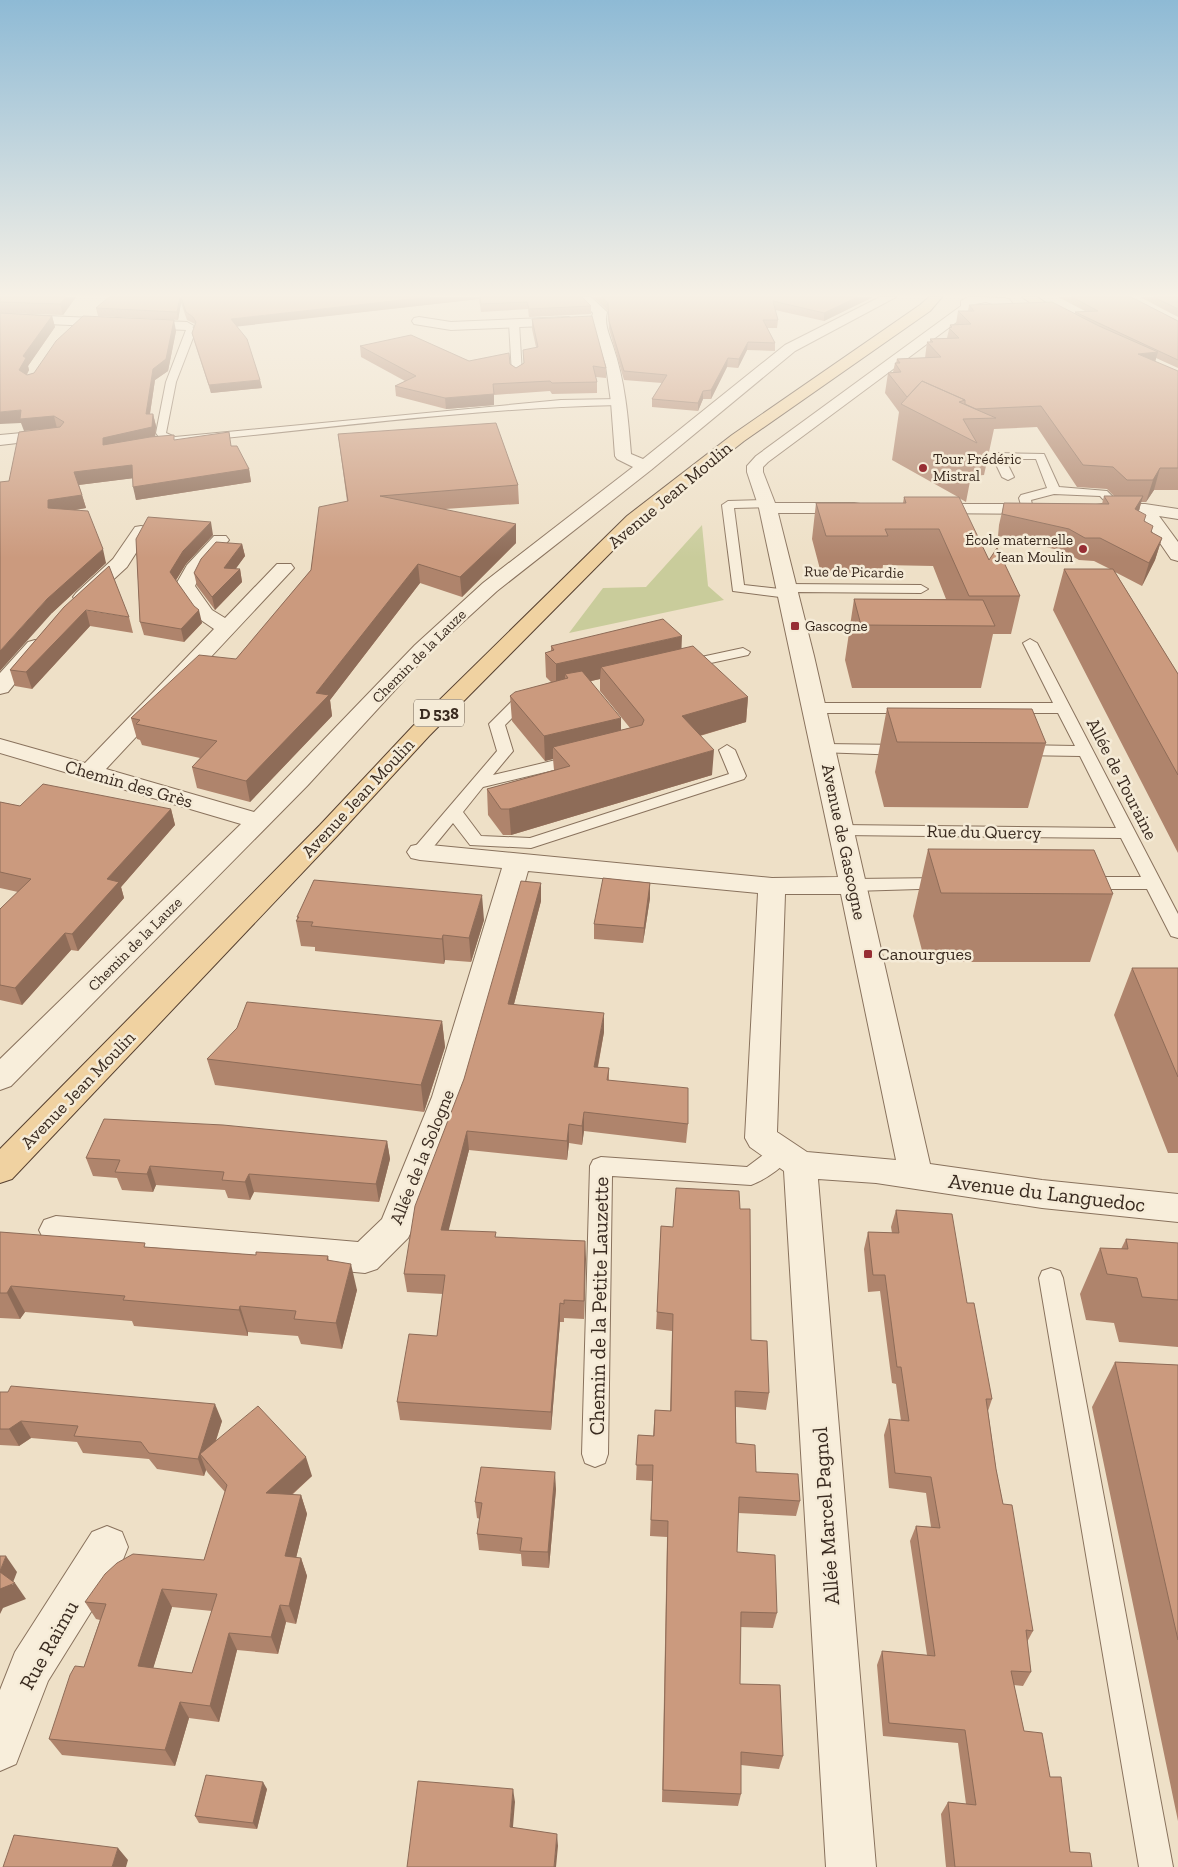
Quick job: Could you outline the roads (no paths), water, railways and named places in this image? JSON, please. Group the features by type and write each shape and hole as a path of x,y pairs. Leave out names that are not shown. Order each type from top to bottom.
{"main road":[{"name":"Avenue Jean Moulin","path":"0,1170 329,830 421,731 633,520 738,438 815,384"}],"street":[{"path":"616,384 624,456 645,466"},
{"name":"Chemin de la Lauze","path":"0,1078 258,821 422,649 490,587 645,466 746,384"},
{"name":"Avenue de Gascogne","path":"863,384 762,459 756,466 755,472 768,506 824,749 916,1177"},
{"path":"0,440 57,435"},
{"path":"1145,509 1164,505 1178,505"},
{"path":"768,506 872,508"},
{"path":"910,508 1055,509"},
{"path":"1082,509 1145,509 1178,514"},
{"path":"1145,509 1178,555"},
{"path":"67,612 120,563 141,531"},
{"path":"220,540 194,569 185,586 204,614 226,628"},
{"path":"90,772 284,568"},
{"path":"0,687 47,632"},
{"name":"Chemin des Grès","path":"0,746 258,821"},
{"path":"420,852 772,886 853,885"},
{"name":"Allée de la Sologne","path":"56,1230 365,1258 396,1228 448,1096 517,862"},
{"path":"772,886 761,1138 792,1158"},
{"name":"Avenue du Languedoc","path":"792,1158 1042,1194 1178,1208"},
{"name":"Allée Marcel Pagnol","path":"792,1158 852,1867"},
{"name":"Rue Raimu","path":"0,1748 30,1668 107,1547"}],"lane":[{"path":"171,384 161,433 165,438 175,440"},
{"path":"157,444 175,440 477,410 561,403 619,402"},
{"path":"1008,477 998,456 1040,456 1054,490"},
{"path":"1027,509 1024,498 1054,490 1103,493 1119,509"},
{"name":"Rue de Picardie","path":"768,506 728,505 738,588 787,591 921,590"},
{"name":"Allée de Touraine","path":"1030,643 1178,932"},
{"path":"670,669 743,652"},
{"path":"420,852 505,751 497,724 517,704 543,698"},
{"path":"814,708 1063,708"},
{"path":"824,749 920,750"},
{"path":"453,811 476,842 531,843 738,776 727,750"},
{"path":"1008,750 1085,751"},
{"path":"476,784 597,755"},
{"name":"Rue du Quercy","path":"841,830 1127,833"},
{"path":"1063,883 1152,882"},
{"path":"853,885 963,884"},
{"name":"Chemin de la Petite Lauzette","path":"595,1454 601,1166 751,1176 792,1158"},
{"path":"1051,1278 1156,1867"}],"place":[{"name":"Tour Frédéric Mistral","path":"923,468"},
{"name":"École maternelle Jean Moulin","path":"1083,549"},
{"name":"Gascogne","path":"795,626"},
{"name":"Canourgues","path":"868,954"}]}
